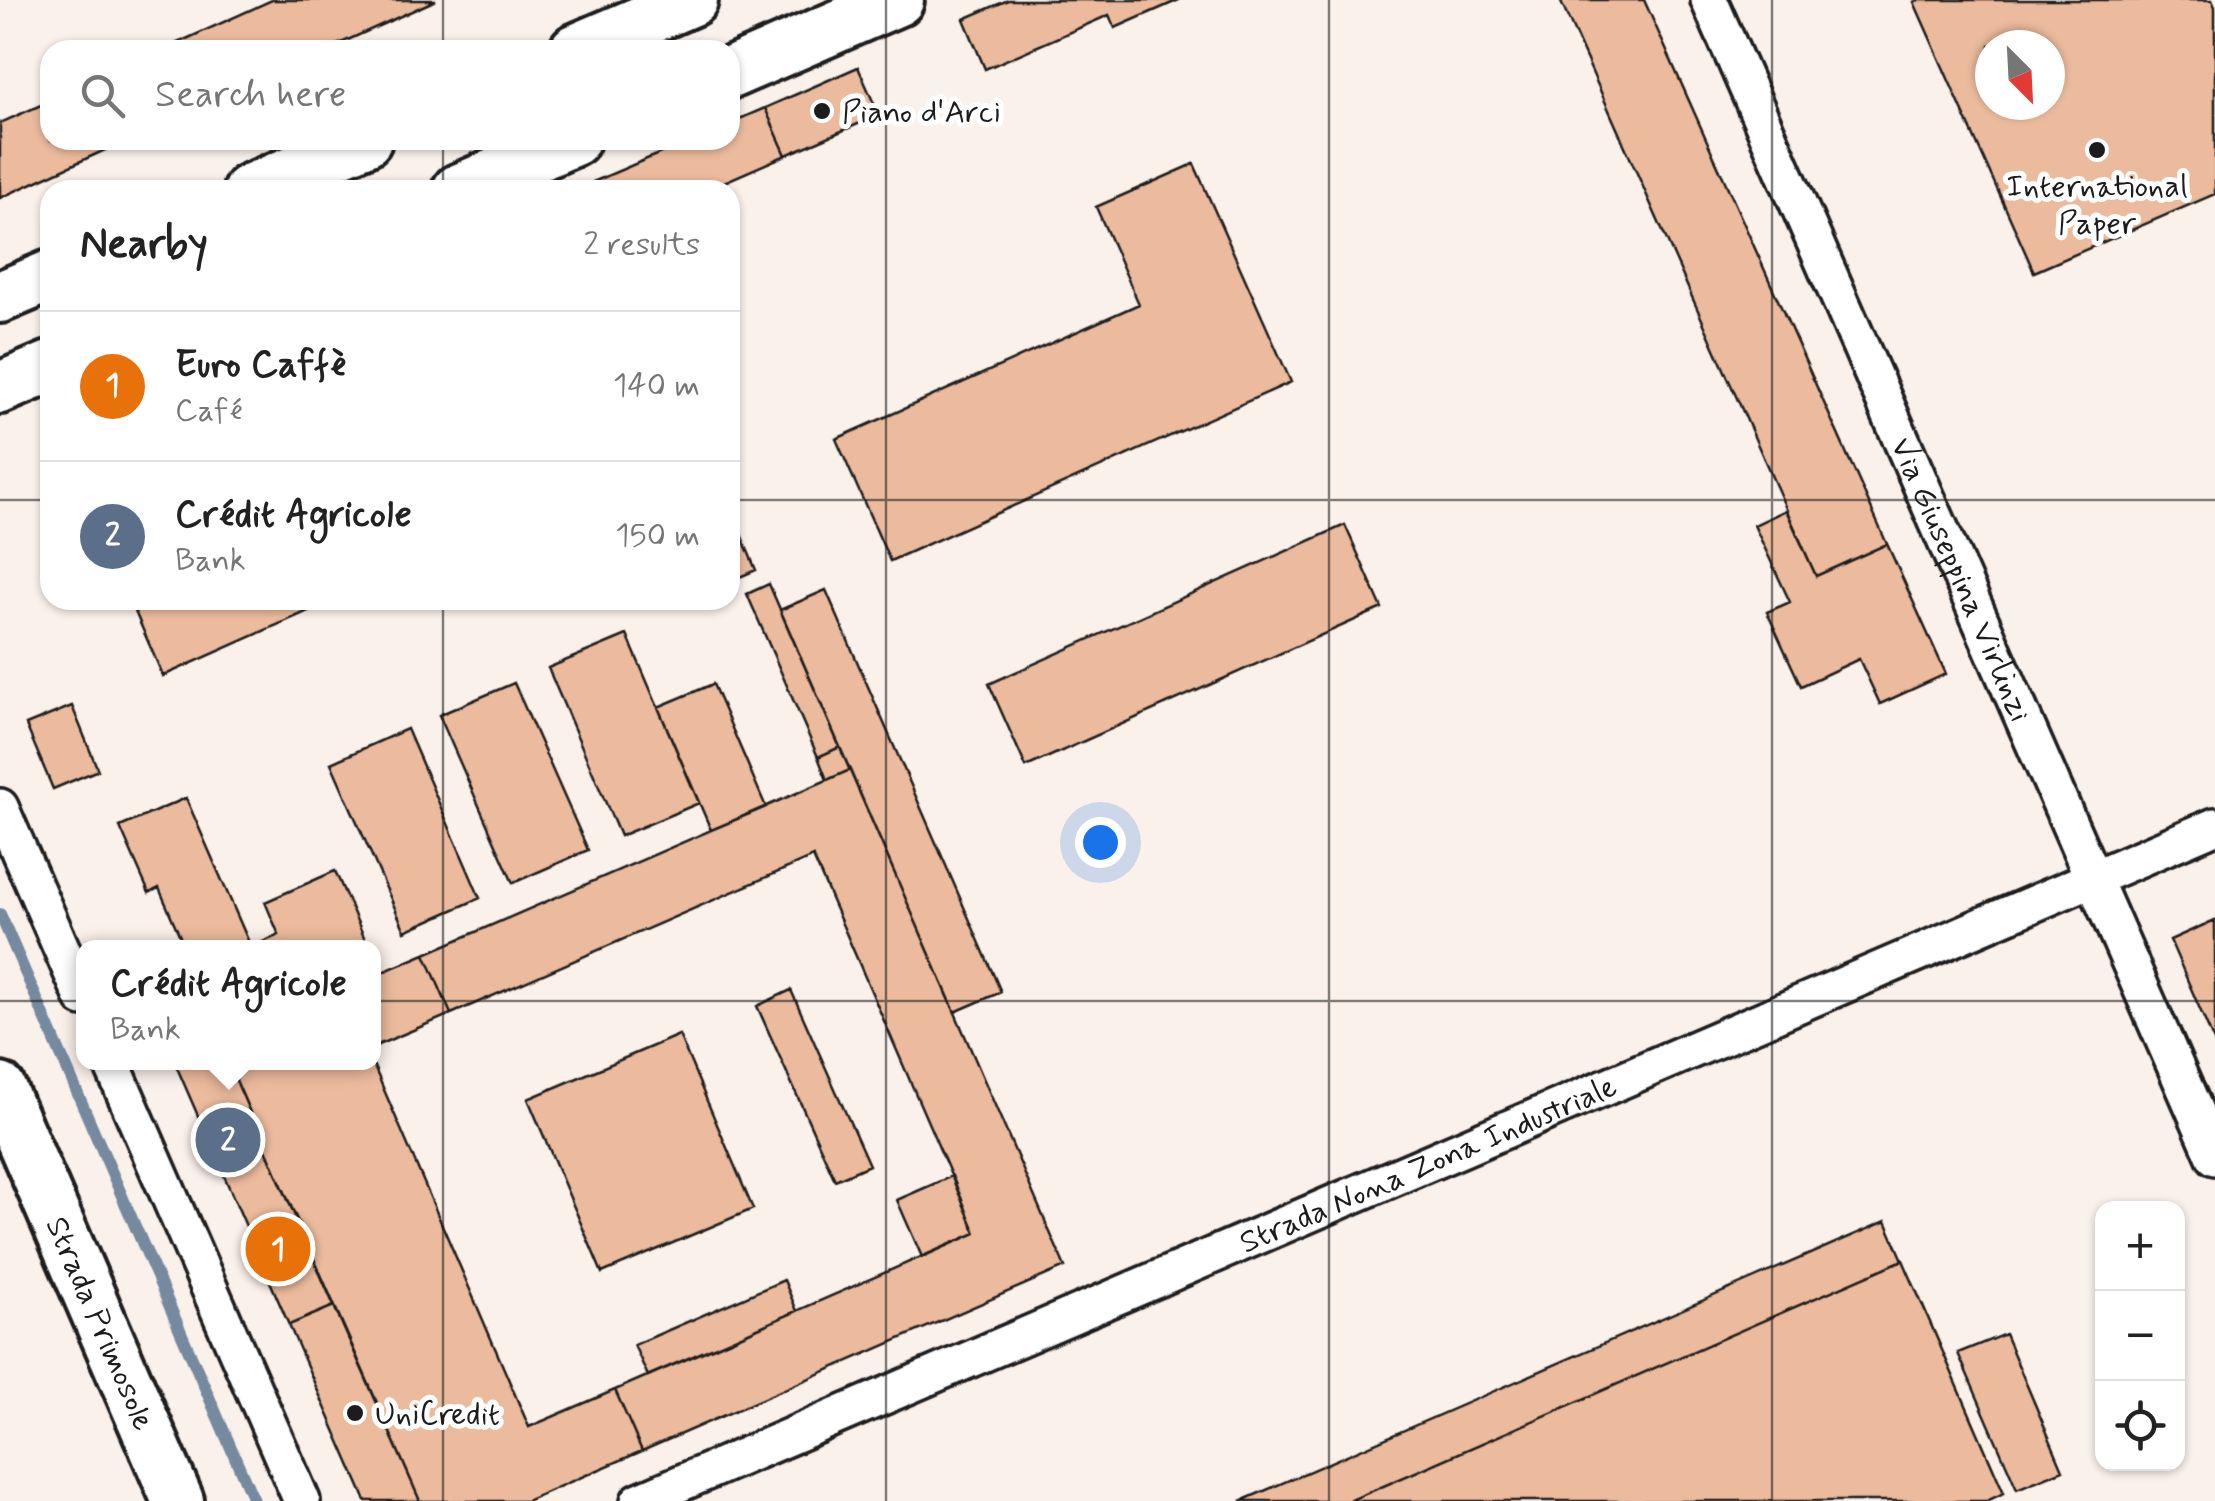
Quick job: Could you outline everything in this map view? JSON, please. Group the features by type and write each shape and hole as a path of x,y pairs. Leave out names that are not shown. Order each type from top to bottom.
{"main road":[{"path":"599,40 692,0"},
{"path":"740,69 898,0"},
{"path":"272,180 343,150"},
{"path":"481,180 551,150"},
{"path":"0,297 40,280"},
{"path":"0,388 40,370"},
{"name":"Strada Primosole","path":"0,1089 178,1501"}],"street":[{"name":"Via Giuseppina Virlinzi","path":"1709,0 2215,1157"},
{"path":"0,807 76,982"},
{"name":"Strada Nona Zona Industriale","path":"639,1501 2215,826"},
{"path":"114,1070 302,1501"}],"building":[{"path":"272,0 436,0 348,40 184,40"},
{"path":"1008,0 1179,0 1115,28 1109,15 985,69 964,19"},
{"path":"1560,0 1644,0 1887,544 1816,576"},
{"name":"International Paper","path":"2212,0 2215,194 2034,272 1914,2"},
{"name":"Piano d'Arci","path":"858,67 879,115 786,155 765,108"},
{"path":"40,105 40,150 105,150 0,198 0,123"},
{"path":"765,108 786,155 729,180 598,180 668,150 740,150 740,119"},
{"path":"1194,164 1291,382 890,561 836,439 1139,304 1096,207"},
{"path":"1786,510 1816,576 1887,544 1946,674 1880,704 1859,659 1801,686 1767,612 1790,602 1754,525"},
{"path":"1345,525 1382,608 1026,767 989,684"},
{"path":"740,532 756,570 740,577"},
{"path":"769,584 840,747 818,757 747,594"},
{"path":"826,590 1001,992 955,1012 780,610"},
{"path":"134,610 311,610 163,676"},
{"path":"627,635 699,803 620,836 548,668"},
{"path":"514,683 588,850 513,883 439,715"},
{"path":"713,684 766,807 711,830 658,707"},
{"path":"72,706 98,770 53,789 26,725"},
{"path":"407,729 480,898 405,931 331,763"},
{"path":"840,747 850,770 827,780 818,757"},
{"path":"850,770 1065,1267 642,1451 615,1390 976,1233 813,857 451,1014 425,954"},
{"path":"186,798 248,940 182,940 159,888 149,893 120,827"},
{"path":"335,871 365,940 267,940 279,935 265,902"},
{"path":"2215,920 2215,1044 2170,940"},
{"path":"425,954 451,1014 381,1044 381,973"},
{"path":"791,990 869,1165 835,1180 757,1006"},
{"path":"679,1035 753,1209 602,1273 528,1099"},
{"path":"178,1070 231,1070 334,1306 289,1325"},
{"path":"231,1070 375,1070 529,1427 615,1390 642,1451 526,1501 420,1501"},
{"path":"952,1176 976,1233 922,1257 897,1200"},
{"path":"1886,1221 1903,1260 1349,1501 1241,1501"},
{"path":"1903,1260 2004,1493 1987,1501 1349,1501"},
{"path":"784,1280 797,1311 648,1376 634,1345"},
{"name":"UniCredit","path":"334,1306 420,1501 366,1501 289,1325"},
{"path":"2005,1334 2063,1470 2017,1489 1958,1353"}],"waterway":[{"path":"0,914 254,1501"}],"place":[{"name":"Piano d'Arci","path":"822,111"},
{"name":"International Paper","path":"2097,150"},
{"name":"Crédit Agricole","path":"228,1140"},
{"name":"Euro Caffè","path":"278,1249"},
{"name":"UniCredit","path":"355,1413"}]}
